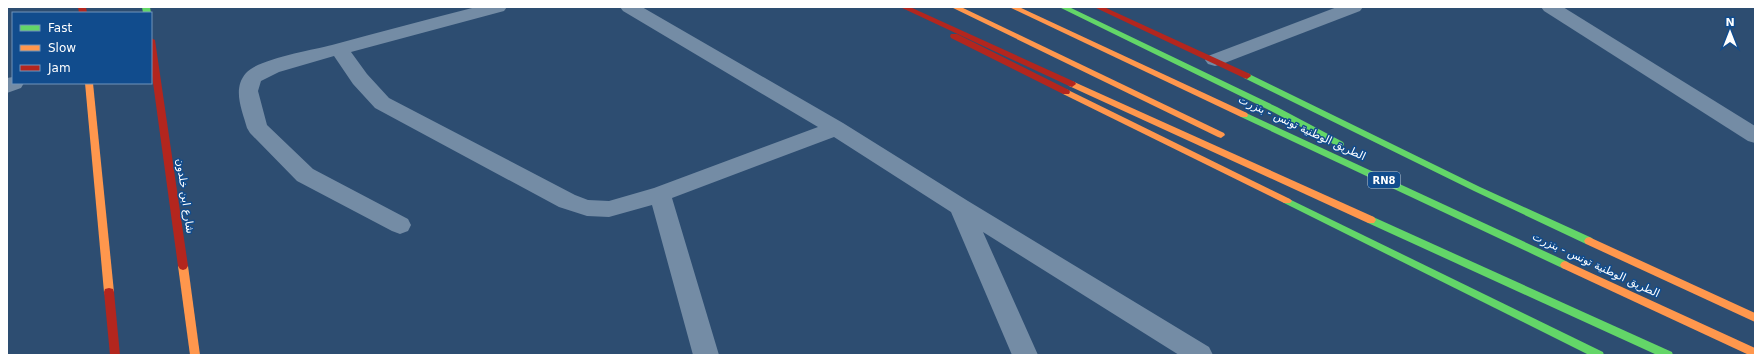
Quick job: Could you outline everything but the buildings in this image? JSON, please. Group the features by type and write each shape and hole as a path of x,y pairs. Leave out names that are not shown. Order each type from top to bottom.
{"main road":[{"path":"895,7 1599,355"},
{"path":"904,7 1668,355"},
{"path":"955,7 1227,138"},
{"name":"الطريق الوطنية تونس - بنزرت","path":"1013,7 1755,353"},
{"path":"1063,7 1274,109 1351,150"},
{"path":"1098,7 1215,60 1476,189 1755,318"},
{"name":"شارع ابن خلدون","path":"152,47 195,355"},
{"path":"89,84 115,355"},
{"path":"1435,194 1596,279"},
{"path":"1448,245 1677,355"}],"street":[{"path":"400,225 305,176 256,128 248,91 249,85 257,74 277,66 498,7"},
{"path":"629,7 836,128 960,207 1200,355"},
{"path":"1215,60 1351,7"},
{"path":"1550,7 1755,136"},
{"path":"339,49 360,79 382,103 567,201 587,208 609,209 660,194 836,128"},
{"path":"660,194 706,355"},
{"path":"960,207 1025,355"}],"traffic: fast":[{"path":"146,7 147,12"},
{"path":"1063,7 1274,109 1340,144"},
{"path":"1247,76 1477,189 1589,241"},
{"path":"1244,115 1565,265"},
{"path":"1287,201 1599,355"},
{"path":"1371,220 1668,355"}],"traffic: slow":[{"path":"955,7 1221,135"},
{"path":"1013,7 1244,115"},
{"path":"89,84 109,292"},
{"path":"1072,84 1371,220"},
{"path":"1066,92 1287,201"},
{"path":"1589,241 1755,318"},
{"path":"1565,265 1755,353"},
{"path":"183,266 195,355"}],"traffic: jam":[{"path":"82,7 83,12"},
{"path":"904,7 1072,84"},
{"path":"1098,7 1247,76"},
{"path":"954,36 1066,92"},
{"path":"152,47 183,266"},
{"path":"109,292 115,355"}]}
